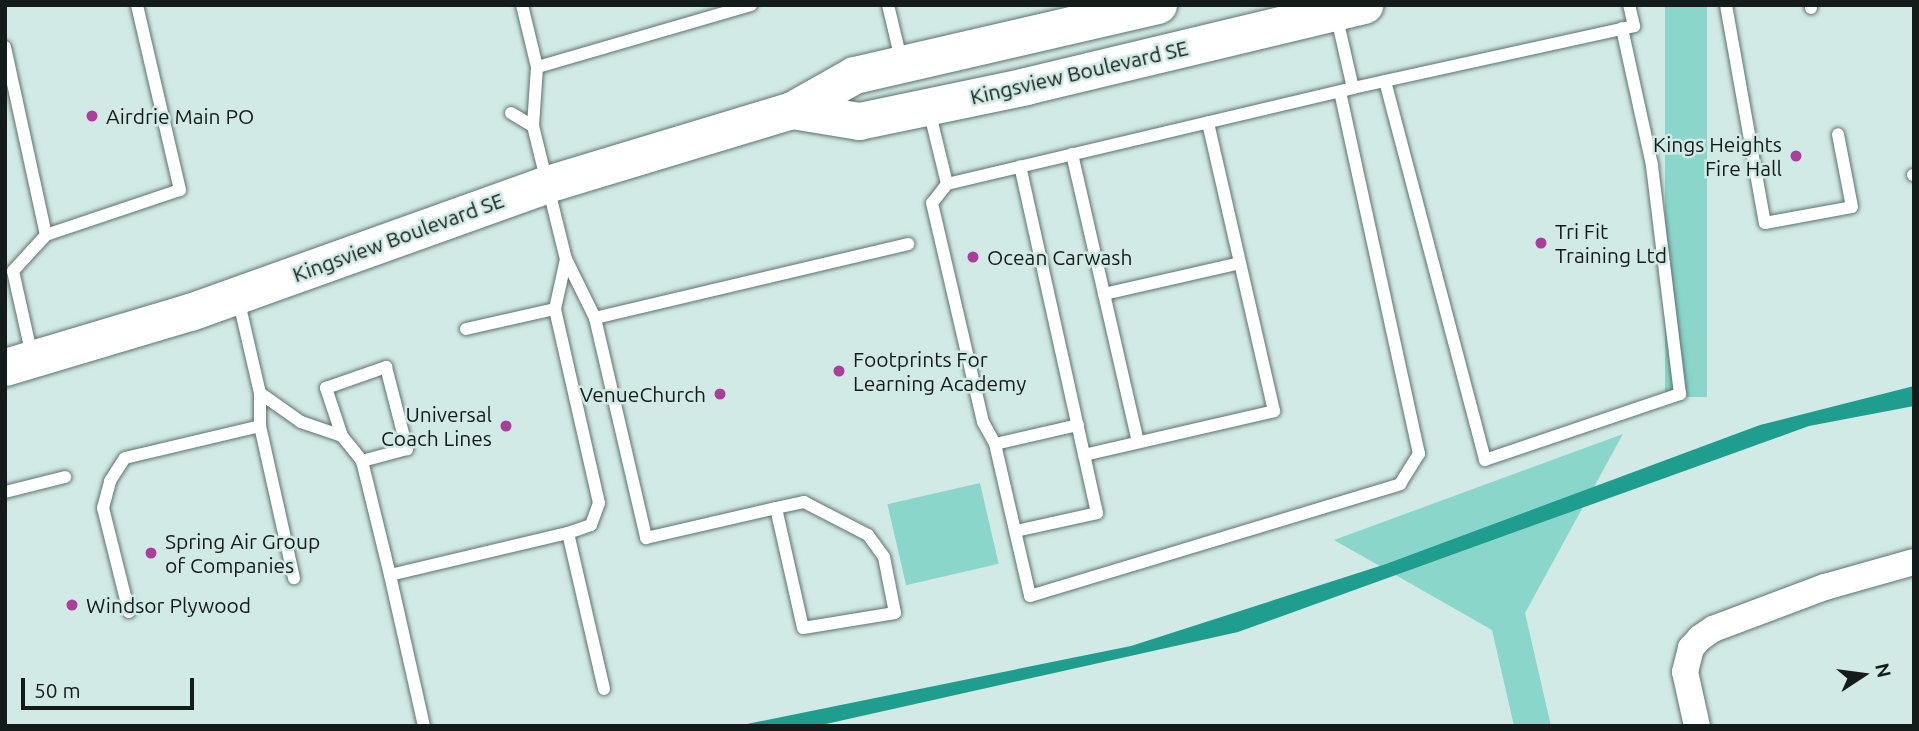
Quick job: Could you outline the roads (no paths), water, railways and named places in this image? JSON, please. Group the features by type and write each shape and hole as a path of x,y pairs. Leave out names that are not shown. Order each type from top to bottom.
{"main road":[{"name":"Kingsview Boulevard SE","path":"19,363 238,296 547,184 792,110 853,75 1158,5"},
{"name":"Kingsview Boulevard SE","path":"792,110 859,121 929,107 1344,7"}],"street":[{"path":"1697,726 1685,672 1691,648 1700,638 1713,629 1825,587 1914,562"}],"lane":[{"path":"19,363 9,269 46,235 180,190 137,5"},
{"path":"522,5 537,67 533,126 566,259 595,318 646,538 776,508 804,502 867,534 884,557 895,613 803,628 776,508"},
{"path":"537,67 751,5"},
{"path":"888,5 902,64"},
{"path":"1340,91 1419,454 1400,484 1030,596 995,444 983,422 932,203 947,184 1020,166 1072,154 1208,122 1340,91 1353,88 1634,26 1629,5"},
{"path":"1726,5 1765,223 1852,207 1839,134"},
{"path":"1344,7 1353,88"},
{"path":"1385,81 1485,460 1680,394 1652,165 1622,28"},
{"path":"5,47 46,235"},
{"path":"929,107 947,184"},
{"path":"511,113 533,126"},
{"path":"1084,455 1274,411 1208,122"},
{"path":"1072,154 1138,442"},
{"path":"1016,531 1097,513 1020,166"},
{"path":"595,318 908,244"},
{"path":"390,575 568,533 591,525 599,503 555,309 566,259"},
{"path":"1104,294 1240,263"},
{"path":"238,296 260,393 260,426 294,579"},
{"path":"466,329 555,309"},
{"path":"362,461 407,449 386,367 326,388 342,436 362,461 424,726"},
{"path":"260,393 301,422 342,436"},
{"path":"995,444 1077,425"},
{"path":"129,611 103,508 110,481 125,458 260,426"},
{"path":"5,492 65,477"},
{"path":"568,533 604,689"}],"place":[{"name":"Airdrie Main PO","path":"92,116"},
{"name":"Kings Heights Fire Hall","path":"1796,156"},
{"name":"Tri Fit Training Ltd","path":"1541,243"},
{"name":"Ocean Carwash","path":"973,257"},
{"name":"Footprints For Learning Academy","path":"839,371"},
{"name":"VenueChurch","path":"720,394"},
{"name":"Universal Coach Lines","path":"506,426"},
{"name":"Spring Air Group of Companies","path":"151,553"},
{"name":"Windsor Plywood","path":"72,605"}]}
